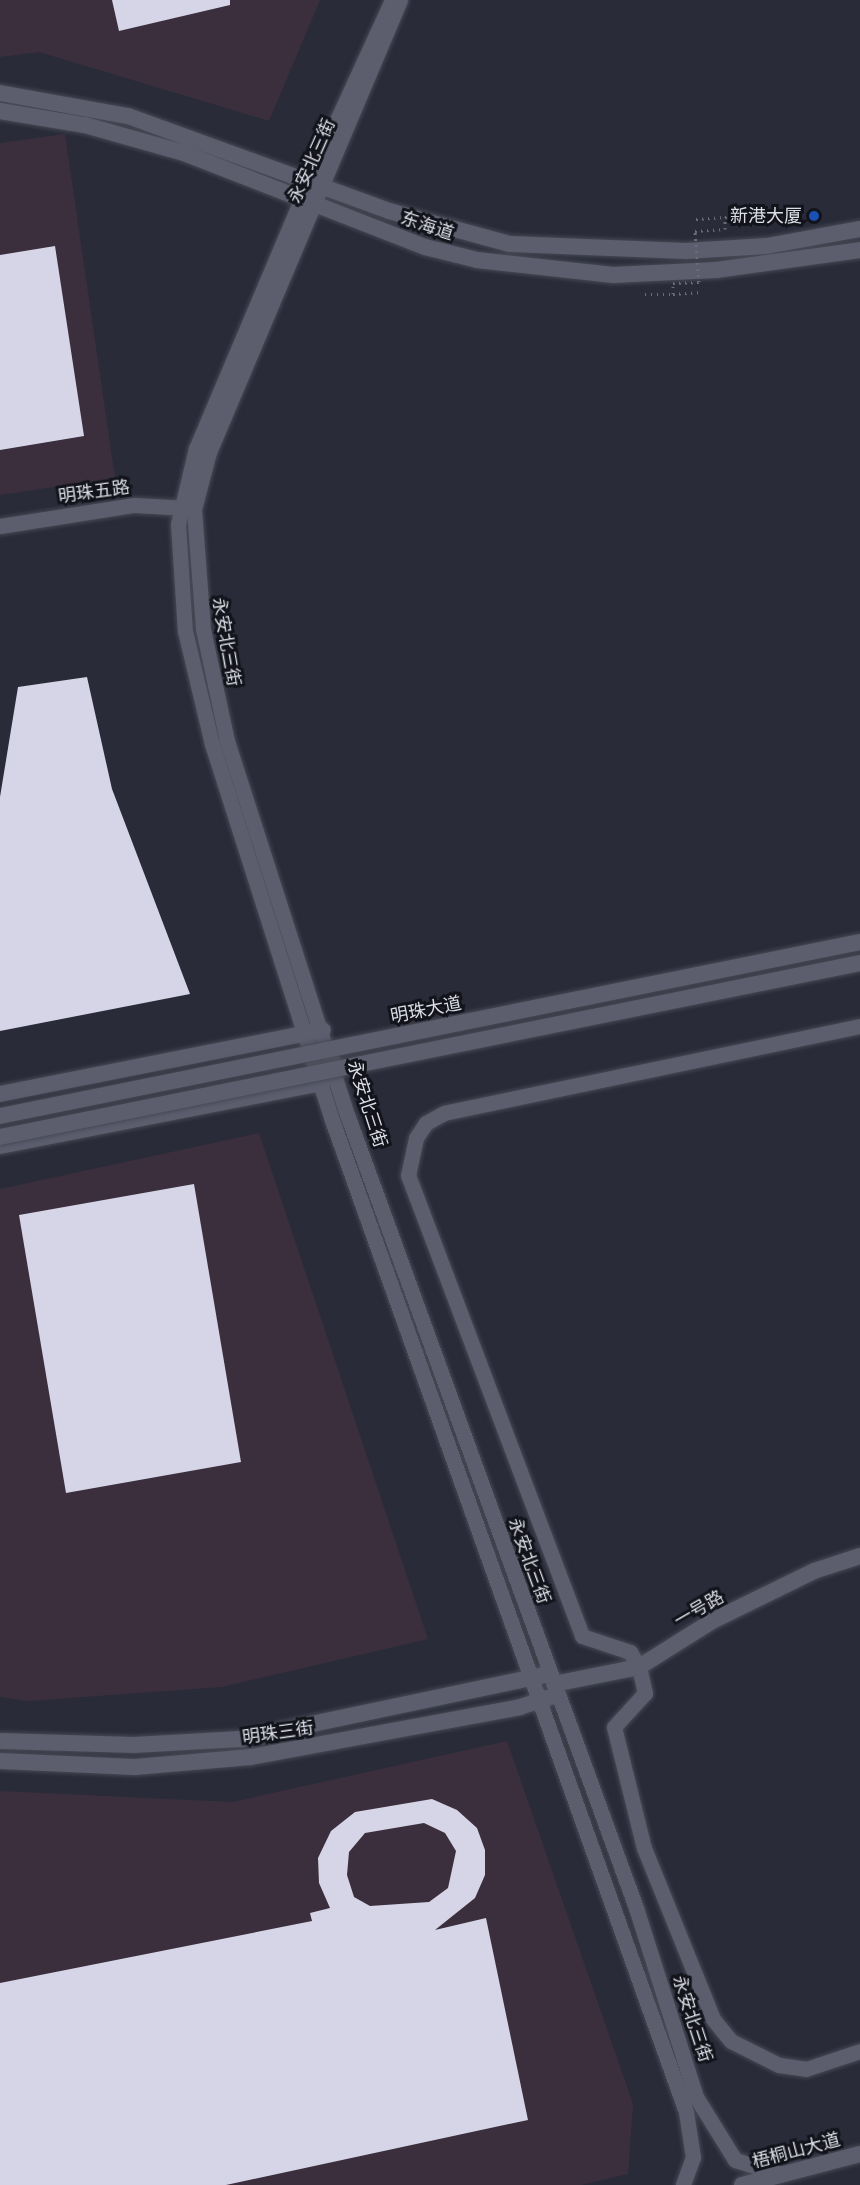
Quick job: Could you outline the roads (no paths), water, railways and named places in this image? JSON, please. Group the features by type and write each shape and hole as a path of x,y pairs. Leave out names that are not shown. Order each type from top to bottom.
{"street":[{"name":"永安北三街","path":"392,0 307,202 208,417 187,507 198,595 214,690 315,1031 322,1083 530,1682 540,1702 686,2112 693,2157 683,2185"},
{"name":"永安北三街","path":"315,183 400,0"},
{"name":"东海道","path":"0,93 128,116 463,235 558,249 729,249 860,229"},
{"name":"东海道","path":"0,111 131,137 447,254 552,271 716,270 860,250"},
{"name":"明珠五路","path":"0,526 134,505 187,507"},
{"name":"明珠大道","path":"0,1116 860,942"},
{"path":"0,1137 860,963"},
{"path":"860,1026 444,1113 426,1123 410,1155 412,1194 582,1636 630,1652 639,1667 645,1693 614,1727 644,1848 713,2019 731,2041 779,2065 806,2068 860,2051"},
{"name":"永安北三街","path":"315,1031 333,1062 707,2121 735,2160 783,2174"},
{"path":"0,1094 315,1031"},
{"path":"0,1146 322,1083 333,1062"},
{"name":"一号路","path":"554,1684 639,1667 733,1611 814,1571 860,1556"},
{"name":"明珠三街","path":"0,1741 123,1745 241,1739 530,1682 554,1684"},
{"name":"明珠三街","path":"0,1761 189,1764 325,1746 540,1702 554,1684"},
{"name":"梧桐山大道","path":"742,2185 860,2154"}],"place":[{"name":"新港大厦","path":"814,216"}]}
